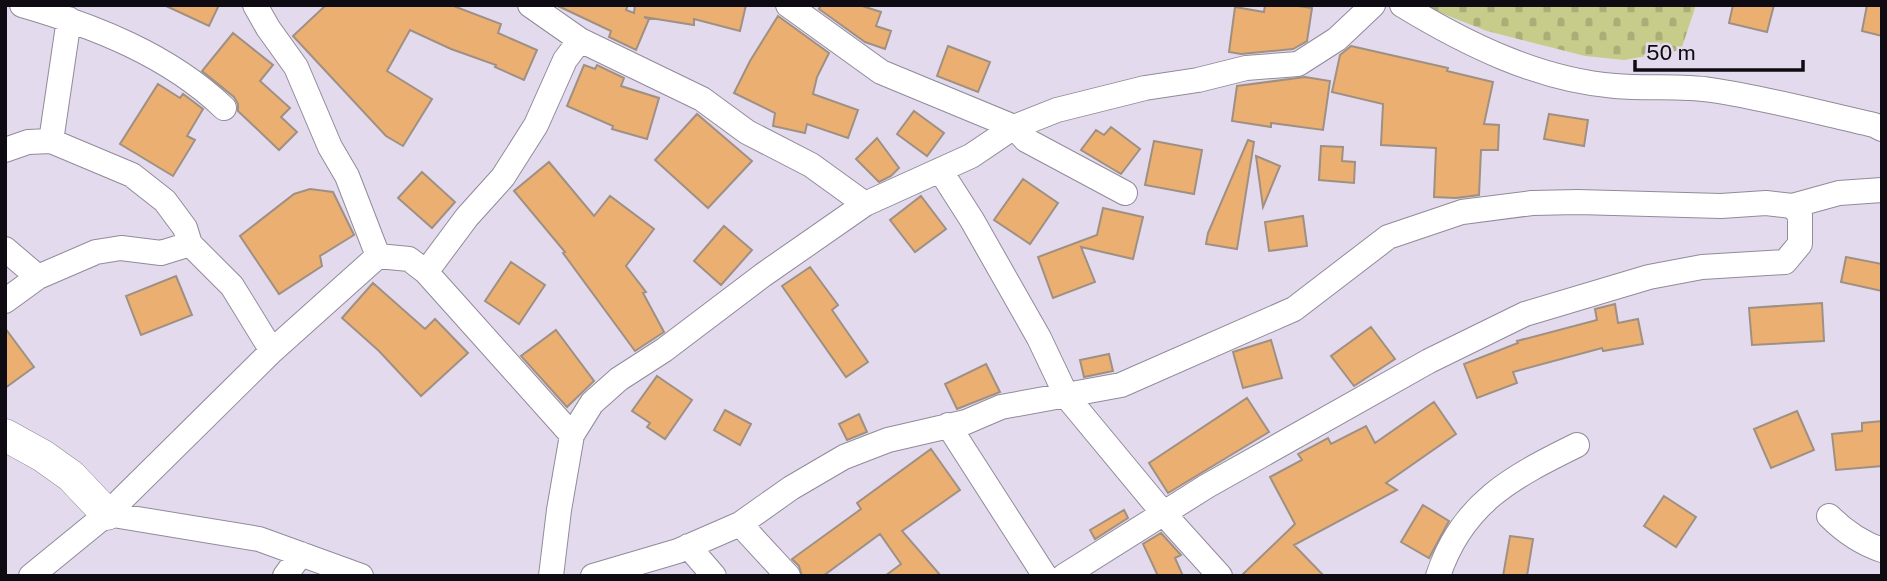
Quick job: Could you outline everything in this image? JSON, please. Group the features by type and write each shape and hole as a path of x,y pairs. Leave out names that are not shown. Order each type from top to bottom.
{"street":[{"path":"22,5 69,19 154,57 202,87 224,108"},
{"path":"255,5 296,67 330,147 347,176 377,256"},
{"path":"530,5 580,40 702,99 747,132 811,165 865,204"},
{"path":"788,5 881,72 1014,127 1026,140 1125,193"},
{"path":"551,576 558,510 572,435 592,403 619,379 664,351 763,275 865,204 971,156 1014,127 1057,110 1145,88 1198,80 1246,68 1298,64 1337,39 1373,5"},
{"path":"1402,5 1450,34 1536,70 1613,86 1713,90 1882,129"},
{"path":"51,141 69,19"},
{"path":"426,272 467,217 502,177 536,125 565,60 580,40"},
{"path":"5,150 28,142 51,141 132,174 165,201 185,228 190,244 232,286 272,351"},
{"path":"940,170 972,220 1039,338 1067,397 1164,514 1220,576"},
{"path":"593,576 688,546 740,524 791,488 844,457 888,440 966,422 1001,407 1121,385 1294,309 1388,237 1462,212 1532,203 1577,202 1721,206 1766,202 1793,206 1839,193 1882,190"},
{"path":"1064,576 1207,486 1418,368 1525,314 1649,276 1702,267 1785,262 1800,244 1800,215 1793,206"},
{"path":"5,301 38,277 96,252 121,248 161,253 190,244"},
{"path":"5,249 38,277"},
{"path":"31,576 107,514 272,351 377,256 409,259 426,272 572,435"},
{"path":"948,425 1045,576"},
{"path":"5,435 43,456 71,476 107,514 259,539 361,576"},
{"path":"1438,576 1461,527 1486,498 1524,471 1577,445"},
{"path":"1829,516 1858,540 1882,550"},
{"path":"740,524 788,576"},
{"path":"688,546 714,576"},
{"path":"285,576 301,554"}],"green space":[{"path":"1420,5 1696,5 1681,50 1624,60 1585,56 1487,31"}],"building":[{"path":"164,5 219,5 209,26"},
{"path":"326,5 451,5 501,24 498,33 537,50 524,80 495,67 496,65 451,49 410,30 387,71 432,99 403,146 386,136 293,36"},
{"path":"556,5 628,5 626,10 634,13 635,5 746,5 740,31 694,19 694,25 644,17 649,19 636,50 609,37 611,31"},
{"path":"821,5 859,5 881,12 876,26 891,31 885,49 865,42 819,9"},
{"path":"1265,5 1312,8 1307,41 1293,49 1241,54 1229,52 1235,7 1264,12"},
{"path":"1733,5 1774,5 1767,32 1729,23"},
{"path":"1867,5 1882,5 1882,36 1862,31"},
{"path":"778,16 829,53 817,77 813,94 858,110 848,138 807,124 805,133 773,126 775,113 734,93"},
{"path":"233,33 273,65 260,81 290,108 281,117 297,132 279,150 238,111 234,97 202,71"},
{"path":"948,46 990,62 978,92 937,76"},
{"path":"1351,46 1448,68 1447,71 1493,82 1484,124 1499,125 1498,150 1481,150 1479,195 1434,197 1436,148 1381,145 1383,104 1332,92 1340,55"},
{"path":"584,65 595,69 597,65 624,78 621,86 659,98 647,139 612,129 613,126 567,106"},
{"path":"1305,77 1330,81 1323,130 1271,123 1271,127 1232,121 1237,86"},
{"path":"158,84 180,98 183,94 203,109 187,136 195,140 173,176 120,144"},
{"path":"914,111 944,133 927,156 897,134"},
{"path":"697,114 752,161 708,208 655,160"},
{"path":"1549,114 1588,120 1584,146 1544,139"},
{"path":"1111,127 1140,149 1121,174 1081,150 1096,130 1104,135"},
{"path":"877,138 899,168 879,182 856,159"},
{"path":"1248,140 1254,142 1237,249 1206,244 1208,233"},
{"path":"1154,141 1202,150 1194,194 1145,185"},
{"path":"1321,146 1343,147 1342,161 1355,162 1354,183 1319,180"},
{"path":"1256,156 1280,166 1263,207"},
{"path":"549,162 594,216 610,196 654,229 626,266 646,292 643,293 664,332 635,351 563,253 565,252 514,191"},
{"path":"422,172 455,202 432,228 398,198"},
{"path":"1023,179 1058,203 1030,244 994,220"},
{"path":"310,189 333,192 354,235 320,256 322,266 279,294 240,236 294,194"},
{"path":"921,196 946,229 915,252 890,220"},
{"path":"1103,208 1143,217 1133,259 1081,247 1095,282 1053,298 1038,257 1097,235"},
{"path":"1303,216 1307,246 1269,251 1265,222"},
{"path":"724,226 752,250 721,285 694,261"},
{"path":"1846,257 1882,264 1882,291 1841,282"},
{"path":"511,262 545,285 519,324 485,301"},
{"path":"810,267 838,305 832,310 868,362 846,377 782,286"},
{"path":"176,276 192,315 141,335 126,296"},
{"path":"373,283 425,329 435,319 468,353 421,396 379,351 342,318"},
{"path":"1822,303 1824,341 1752,345 1749,308"},
{"path":"1615,304 1618,323 1638,319 1643,344 1603,351 1602,348 1513,372 1517,383 1477,398 1464,364 1518,343 1517,341 1597,320 1595,309"},
{"path":"1371,327 1395,359 1354,386 1331,356"},
{"path":"5,328 34,367 5,388"},
{"path":"556,330 594,381 567,407 521,356"},
{"path":"1271,340 1282,378 1243,388 1233,352"},
{"path":"1109,354 1113,371 1084,377 1080,360"},
{"path":"986,364 1000,392 957,409 945,384"},
{"path":"657,376 692,400 665,439 647,427 650,423 632,411"},
{"path":"1247,398 1269,432 1168,493 1149,463"},
{"path":"1434,402 1456,434 1386,483 1397,490 1294,545 1324,576 1241,576 1295,524 1270,477 1302,460 1298,454 1328,438 1331,444 1366,426 1375,443"},
{"path":"725,410 751,424 740,445 714,430"},
{"path":"1797,411 1814,450 1771,468 1754,429"},
{"path":"859,414 867,432 847,440 839,424"},
{"path":"1882,421 1882,466 1836,470 1832,434 1862,431 1862,423"},
{"path":"931,449 960,490 902,531 941,576 885,576 901,564 880,534 823,576 802,576 799,566 792,559 861,509 857,503"},
{"path":"1664,496 1696,517 1676,547 1644,526"},
{"path":"1423,505 1449,521 1429,558 1401,542"},
{"path":"1124,510 1128,518 1095,539 1090,530"},
{"path":"1161,533 1181,555 1175,558 1183,576 1158,576 1143,544"},
{"path":"1510,536 1533,539 1527,576 1503,576"}]}
